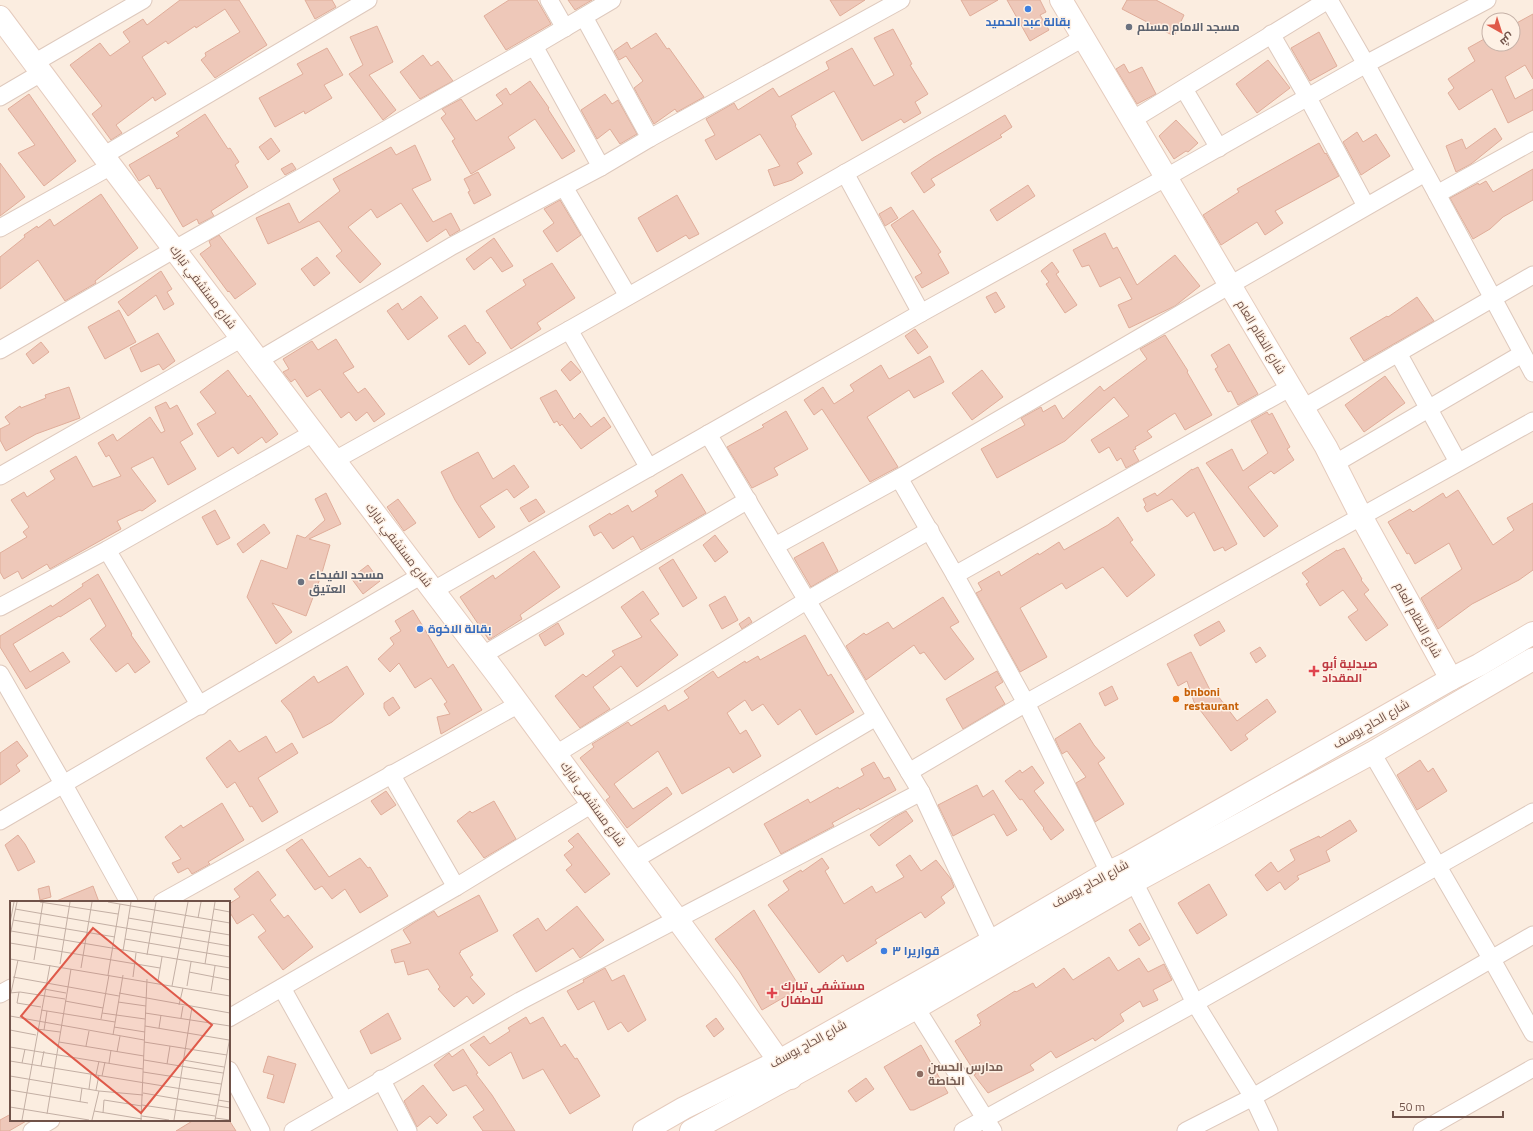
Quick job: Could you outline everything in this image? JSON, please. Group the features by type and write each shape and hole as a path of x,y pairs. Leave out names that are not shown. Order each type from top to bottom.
{"street":[{"path":"0,97 37,68 143,0"},
{"path":"0,228 368,0"},
{"path":"549,0 565,28"},
{"path":"0,350 534,46 612,0"},
{"path":"259,360 452,246 601,167 650,138 901,0"},
{"name":"شارع النظام العام","path":"1061,0 1165,178 1291,387 1450,679"},
{"path":"1132,120 1328,0 1366,64 1533,374"},
{"path":"0,821 200,706 428,583 649,468 921,313 1219,148 1366,64 1487,0"},
{"name":"شارع مستشفي تبارك","path":"0,17 107,161 519,704 677,919 785,1070"},
{"path":"584,17 650,138"},
{"path":"1271,34 1308,98 1366,206"},
{"path":"335,460 569,330 1083,38"},
{"path":"534,46 601,167"},
{"path":"1184,88 1219,148"},
{"path":"1437,194 1533,141"},
{"path":"846,173 921,313"},
{"path":"775,546 899,478 1425,173"},
{"path":"564,187 628,296"},
{"path":"1303,408 1533,275"},
{"path":"569,330 649,468"},
{"path":"0,476 242,338"},
{"path":"1398,353 1458,462"},
{"path":"1334,464 1522,354"},
{"path":"955,574 1291,387"},
{"path":"908,772 1026,703 1533,421"},
{"path":"0,607 107,550 313,433"},
{"path":"708,434 921,792 1000,961"},
{"path":"899,478 955,574 1195,1003 1253,1097 1269,1131"},
{"path":"482,655 748,500"},
{"path":"556,754 806,601 930,530"},
{"path":"107,550 200,706"},
{"name":"شارع الحاج يوسف","path":"644,1131 684,1108 785,1070 916,1008 1000,961 1123,873 1450,679 1479,665 1533,633"},
{"name":"شارع الحاج يوسف","path":"695,1130 785,1070 990,942 1123,873 1372,752 1533,660"},
{"path":"1,676 128,901"},
{"path":"164,901 519,704"},
{"path":"634,860 876,717"},
{"path":"1372,752 1533,1033"},
{"path":"391,774 456,888"},
{"path":"293,1131 381,1079 520,1001 921,792"},
{"path":"230,1017 456,888 592,804"},
{"path":"963,1131 989,1125 1195,1003 1533,812"},
{"path":"1186,1131 1253,1097 1533,934"},
{"path":"282,988 345,1101"},
{"path":"0,994 10,989"},
{"path":"916,1008 989,1125"},
{"path":"1422,1131 1533,1068"},
{"path":"230,1072 261,1131"},
{"path":"381,1079 408,1131"},
{"path":"32,1131 49,1121"}],"building":[{"path":"180,0 239,0 267,45 215,78 201,60 206,56 205,53 240,32 225,9 196,28 195,26 168,44 166,41 142,57 166,94 155,101 153,97 116,125 122,133 111,140 92,114 102,106 70,65 100,43 110,56 130,42 123,32 143,19 147,25"},
{"path":"305,0 332,0 336,7 315,19"},
{"path":"509,0 537,0 551,24 506,50 484,16"},
{"path":"568,0 592,0 575,10"},
{"path":"830,0 865,0 840,16"},
{"path":"961,0 998,0 970,16"},
{"path":"1007,0 1040,0 1046,12 1040,15 1049,30 1030,41"},
{"path":"1127,0 1156,0 1184,15 1174,36 1122,9"},
{"path":"1533,14 1533,79 1525,65 1505,77 1515,99 1533,89 1533,110 1508,123 1492,89 1459,110 1448,93 1454,88 1448,79 1475,61 1468,48 1481,41 1481,52 1521,52 1521,21"},
{"path":"377,26 393,62 369,75 396,110 383,120 349,74 363,65 350,37"},
{"path":"893,29 912,64 910,65 928,94 915,102 921,113 904,123 901,119 862,141 834,91 791,116 796,125 795,126 812,154 797,163 803,173 792,180 774,186 768,170 780,166 760,134 716,160 705,140 715,135 706,119 734,103 738,110 773,88 779,97 829,69 826,62 852,48 874,86 894,75 874,38"},
{"path":"1319,32 1337,66 1310,81 1291,48"},
{"path":"656,33 667,49 669,48 704,97 677,112 675,109 654,124 634,88 643,81 626,56 619,60 614,51 627,42 631,49"},
{"path":"327,48 343,75 324,85 332,98 305,114 304,111 275,127 259,98 303,74 297,64"},
{"path":"423,55 431,66 438,61 453,81 420,99 400,72"},
{"path":"1268,60 1290,88 1257,113 1236,84"},
{"path":"1124,64 1129,73 1142,67 1156,94 1137,104 1116,69"},
{"path":"530,81 549,108 548,109 575,151 562,159 535,119 508,137 515,148 471,174 452,141 455,139 441,118 446,114 442,109 461,99 476,121 503,104 496,95 506,88 510,95"},
{"path":"29,94 76,161 44,186 18,153 35,145 8,109"},
{"path":"605,94 612,104 618,100 637,134 620,144 610,129 597,139 581,110"},
{"path":"205,114 228,149 230,148 239,162 235,165 248,187 211,211 214,216 199,224 197,219 183,227 160,188 157,189 149,175 139,181 129,165 179,136 176,133"},
{"path":"1005,115 1012,127 1000,135 1002,137 931,179 935,185 924,193 911,173 933,158"},
{"path":"1176,120 1198,143 1188,152 1186,151 1174,159 1159,136"},
{"path":"1495,128 1502,139 1471,164 1456,172 1446,146 1462,139 1466,149"},
{"path":"1357,132 1363,142 1376,134 1390,156 1361,175 1343,142"},
{"path":"271,138 280,151 268,160 259,147"},
{"path":"1319,143 1339,176 1275,211 1283,223 1265,235 1257,222 1221,245 1203,215 1239,192 1237,189"},
{"path":"415,145 431,180 412,189 433,222 451,213 460,230 450,236 446,229 427,242 401,203 377,218 371,209 348,227 381,264 360,283 336,256 342,251 319,221 268,244 256,218 289,203 299,223 340,191 333,179 391,147 396,155"},
{"path":"0,163 25,197 0,216"},
{"path":"292,163 296,169 285,175 281,169"},
{"path":"1533,169 1533,200 1503,217 1490,229 1473,239 1450,198 1478,183 1479,185 1486,181 1493,192"},
{"path":"478,172 491,195 474,204 464,179"},
{"path":"1028,185 1035,196 997,221 990,210"},
{"path":"101,194 138,248 95,281 96,283 65,301 38,260 0,289 0,257 25,237 24,235 37,226 38,228 50,219 54,226"},
{"path":"677,195 699,234 689,239 686,235 657,252 638,218"},
{"path":"560,200 581,235 557,252 543,231 554,223 544,209"},
{"path":"891,207 898,218 885,226 879,214"},
{"path":"913,210 941,252 938,254 949,273 922,288 915,277 922,273 891,225"},
{"path":"1105,233 1113,249 1117,247 1137,285 1175,255 1200,286 1175,306 1129,328 1118,305 1132,299 1120,277 1100,287 1089,265 1082,267 1073,250"},
{"path":"219,235 256,284 235,299 229,291 228,292 200,254 211,246 209,241"},
{"path":"494,238 513,266 502,272 491,257 474,270 466,259"},
{"path":"317,257 330,273 314,286 301,269"},
{"path":"1052,262 1059,272 1056,274 1077,305 1065,313 1046,284 1049,282 1041,271"},
{"path":"552,263 575,298 537,323 541,329 511,349 486,311 526,285 523,280"},
{"path":"161,271 172,289 167,292 174,304 164,310 156,295 128,316 118,302"},
{"path":"996,292 1005,307 995,313 986,297"},
{"path":"421,296 438,318 408,340 387,311 398,303 402,310"},
{"path":"1417,297 1434,321 1364,361 1350,338 1387,316 1388,317"},
{"path":"119,310 136,342 105,359 88,327"},
{"path":"465,325 486,353 469,365 448,336"},
{"path":"915,329 928,347 918,354 905,336"},
{"path":"158,333 175,361 163,370 159,364 141,372 130,348"},
{"path":"1165,335 1188,371 1187,372 1212,415 1185,430 1175,413 1147,431 1152,437 1135,447 1136,449 1133,450 1139,461 1126,468 1121,458 1117,461 1109,447 1099,453 1091,440 1129,416 1114,397 1065,441 997,478 981,449 1025,425 1021,418 1041,407 1043,412 1055,405 1063,419 1100,386 1104,391 1147,359 1140,349"},
{"path":"336,339 354,367 343,373 358,393 365,388 385,414 374,422 367,412 356,421 349,412 341,418 320,389 307,397 295,379 291,382 283,372 289,369 283,359 312,341 318,350"},
{"path":"41,342 49,352 33,364 26,354"},
{"path":"1229,344 1258,394 1238,405 1231,391 1228,392 1215,369 1218,367 1211,355"},
{"path":"930,356 944,382 914,398 909,390 867,417 898,467 870,482 822,409 814,415 804,400 823,387 834,404 854,391 850,385 881,365 889,379"},
{"path":"571,361 581,372 570,381 561,370"},
{"path":"228,370 248,397 250,395 278,434 266,443 262,437 238,454 233,447 218,457 197,424 216,413 200,392"},
{"path":"982,370 1003,397 972,420 952,393"},
{"path":"1385,376 1405,403 1364,432 1345,405"},
{"path":"69,387 80,418 36,434 6,451 0,440 0,429 10,424 5,417 20,406 21,408 46,398 45,395"},
{"path":"556,390 574,419 580,413 591,427 604,417 611,427 581,449 562,424 560,426 557,421 554,423 540,398"},
{"path":"166,402 170,409 177,405 193,434 180,442 196,469 168,485 153,457 131,468 156,501 142,511 140,510 117,521 121,529 50,569 47,564 22,579 18,571 4,579 0,572 0,553 27,537 23,532 29,527 11,500 24,492 27,497 55,479 50,471 76,456 93,487 121,476 109,455 106,457 98,443 113,434 117,441 150,417 161,433 165,431 155,407"},
{"path":"786,411 808,449 774,468 778,475 752,488 727,447 764,427 762,425"},
{"path":"1267,412 1269,415 1272,413 1290,447 1287,449 1294,460 1274,474 1271,471 1248,487 1278,526 1264,537 1206,463 1232,449 1243,471 1268,453 1251,421"},
{"path":"478,452 493,479 514,465 529,487 514,498 507,489 480,506 495,527 479,538 455,500 441,472"},
{"path":"1198,467 1237,544 1225,551 1223,547 1214,551 1194,512 1187,517 1172,499 1147,512 1144,507 1146,505 1143,499 1155,493 1157,496 1192,469"},
{"path":"682,474 706,513 641,550 633,536 613,549 601,532 594,536 589,526 610,513 611,515 628,505 632,512 658,496 655,491"},
{"path":"1458,490 1493,545 1514,530 1507,518 1533,503 1533,570 1519,580 1472,604 1438,629 1421,598 1462,569 1449,543 1415,564 1409,553 1407,554 1388,522 1410,509 1413,512 1443,493 1446,498"},
{"path":"326,493 341,524 309,539 330,545 321,576 306,616 272,603 292,632 276,644 247,597 261,560 287,569 297,535 305,538 325,520 315,499"},
{"path":"398,499 416,523 404,531 387,507"},
{"path":"536,499 545,512 529,522 520,508"},
{"path":"215,510 230,538 217,545 202,517"},
{"path":"1118,517 1133,540 1130,542 1155,575 1127,597 1103,567 1066,589 1062,583 1020,608 1047,657 1020,672 976,593 982,590 978,583 999,571 1001,576 1059,542 1064,550 1108,525"},
{"path":"264,524 270,533 243,553 237,544"},
{"path":"715,535 728,552 715,562 703,545"},
{"path":"823,542 838,571 811,587 794,558"},
{"path":"1344,548 1362,579 1361,580 1369,590 1364,594 1388,625 1366,641 1348,617 1358,610 1343,590 1320,606 1306,584 1309,582 1302,573 1337,550"},
{"path":"534,551 560,587 520,615 522,619 489,640 460,597 493,575 495,579"},
{"path":"673,559 697,598 683,607 659,568"},
{"path":"368,565 380,581 363,594 351,578"},
{"path":"98,574 132,634 131,635 150,662 135,673 128,663 116,672 90,639 106,626 90,598 13,644 30,672 63,652 70,662 26,689 0,647 0,636 51,605 52,607 83,586 82,584"},
{"path":"643,591 659,614 650,620 678,655 637,687 621,666 593,687 610,709 580,728 555,696 583,674 586,677 615,655 612,651 642,637 621,607"},
{"path":"725,596 738,620 722,629 709,605"},
{"path":"943,597 959,622 950,627 974,659 945,680 924,652 920,654 914,645 866,680 846,646 864,633 866,635 888,622 893,629"},
{"path":"413,610 448,668 453,664 482,710 441,734 437,717 450,714 444,704 447,702 431,678 415,688 399,663 390,672 378,659 394,644 390,638 401,631 395,621"},
{"path":"749,617 752,622 742,629 739,624"},
{"path":"1219,621 1225,631 1200,646 1194,635"},
{"path":"558,623 564,634 545,646 539,635"},
{"path":"805,635 828,676 831,674 854,712 816,735 800,709 778,725 763,704 752,711 745,700 727,713 740,734 746,730 761,756 733,773 729,767 682,794 658,751 614,784 633,809 667,787 672,794 627,828 606,800 610,797 580,758 594,747 592,744 628,722 631,726 665,705 668,711 689,698 684,691 713,671 718,678 745,661 746,663 758,656 760,660"},
{"path":"1260,647 1266,656 1256,663 1250,653"},
{"path":"1191,652 1212,694 1215,692 1237,721 1267,699 1276,712 1245,735 1248,739 1231,751 1194,702 1187,681 1178,686 1167,664"},
{"path":"347,666 364,694 332,722 303,738 291,713 281,701 314,676 318,683"},
{"path":"997,671 1003,682 995,687 1005,704 963,729 946,699"},
{"path":"1112,686 1118,699 1105,706 1099,693"},
{"path":"393,697 400,708 389,716 384,708 384,703"},
{"path":"1080,723 1094,745 1105,758 1098,763 1124,804 1095,822 1076,783 1086,777 1067,751 1062,754 1055,739"},
{"path":"266,736 276,753 292,743 298,753 258,778 278,812 262,822 252,806 250,807 235,782 227,788 206,758 230,740 239,752"},
{"path":"17,741 28,756 16,765 20,771 0,785 0,753"},
{"path":"1420,760 1428,772 1433,768 1447,791 1417,810 1397,775"},
{"path":"874,762 884,779 889,777 896,790 860,810 859,808 832,823 834,826 781,854 764,824 808,799 810,803 838,787 839,789 864,775 861,769"},
{"path":"1032,766 1044,783 1034,791 1064,830 1051,840 1043,829 1044,828 1022,799 1020,800 1005,781 1020,770 1022,773"},
{"path":"977,785 983,797 993,790 1017,830 1007,836 994,814 953,836 938,805"},
{"path":"386,791 396,805 381,815 371,801"},
{"path":"494,801 516,839 484,858 457,821 470,811 472,813"},
{"path":"222,803 244,840 208,862 210,864 192,874 188,868 178,873 172,863 181,859 165,837 181,825 183,828"},
{"path":"906,811 913,821 879,846 870,835"},
{"path":"1350,820 1357,831 1326,851 1330,861 1297,876 1299,879 1285,890 1280,882 1267,891 1255,875 1271,862 1278,872 1295,860 1290,850 1319,836 1320,838"},
{"path":"578,833 610,874 585,893 566,870 572,865 564,855 574,847 568,841"},
{"path":"18,835 35,862 18,871 5,845"},
{"path":"302,839 329,877 360,858 368,868 370,867 388,896 360,913 345,889 332,899 322,886 315,890 286,850"},
{"path":"910,855 921,871 936,860 951,879 954,887 941,897 945,903 925,918 921,912 875,940 877,943 847,962 843,955 819,973 768,905 789,890 783,881 801,870 802,872 822,858 829,868 825,871 844,904 872,886 876,893 904,877 896,865"},
{"path":"258,871 276,895 270,900 284,918 288,915 313,947 283,970 258,937 266,931 253,914 237,924 230,913 230,903 240,897 234,889"},
{"path":"1209,884 1227,915 1197,934 1178,903"},
{"path":"49,886 51,897 40,900 38,889"},
{"path":"93,886 99,901 56,901"},
{"path":"479,895 498,931 460,951 461,952 459,953 473,975 470,977 485,994 473,1004 467,996 454,1007 438,989 440,987 428,969 408,975 404,961 395,963 391,950 411,943 403,930 415,922 434,911 438,917"},
{"path":"577,906 604,940 580,958 573,948 536,972 513,935 538,918 546,931"},
{"path":"754,910 800,988 762,1010 740,972 715,939"},
{"path":"1140,923 1150,939 1139,946 1129,930"},
{"path":"1109,957 1118,971 1139,958 1148,972 1164,964 1172,980 1153,990 1158,1000 1143,1007 1140,1001 1120,1014 1124,1021 1095,1041 1093,1038 1056,1058 1051,1051 1030,1065 1034,1070 988,1093 974,1075 976,1074 955,1041 981,1025 977,1015 1015,991 1016,992 1033,983 1036,988 1064,968 1073,980"},
{"path":"605,968 612,981 624,975 646,1020 628,1032 621,1022 608,1030 594,1001 578,1010 567,991"},
{"path":"388,1013 401,1039 371,1054 360,1031"},
{"path":"526,1017 530,1024 543,1017 561,1047 565,1044 575,1059 577,1058 600,1096 570,1114 543,1069 523,1079 511,1052 489,1066 470,1045 484,1036 490,1044 510,1031 508,1028"},
{"path":"716,1018 724,1029 714,1037 706,1026"},
{"path":"921,1045 948,1093 914,1110 910,1110 884,1067"},
{"path":"463,1049 478,1073 476,1074 492,1095 515,1131 483,1131 473,1117 484,1110 466,1085 453,1091 434,1065 449,1053 452,1057"},
{"path":"268,1056 296,1064 284,1103 267,1098 274,1075 263,1072"},
{"path":"866,1078 874,1089 856,1102 848,1091"},
{"path":"423,1085 447,1115 437,1124 430,1116 417,1127 404,1101"},
{"path":"10,1115 10,1121 26,1121 9,1131 0,1131 0,1120"},
{"path":"192,1121 230,1121 236,1131 176,1131"}],"place":[{"name":"بقالة عبد الحميد","path":"1028,9"},
{"name":"مسجد الامام مسلم","path":"1129,27"},
{"name":"مسجد الفيحاء العتيق","path":"301,582"},
{"name":"بقالة الاخوة","path":"420,629"},
{"name":"صيدلية أبو المقداد","path":"1314,671"},
{"name":"bnboni restaurant","path":"1176,699"},
{"name":"قواريرا ٣","path":"884,951"},
{"name":"مستشفى تبارك للاطفال","path":"772,993"},
{"name":"مدارس الحسن الخاصة","path":"920,1074"}]}
